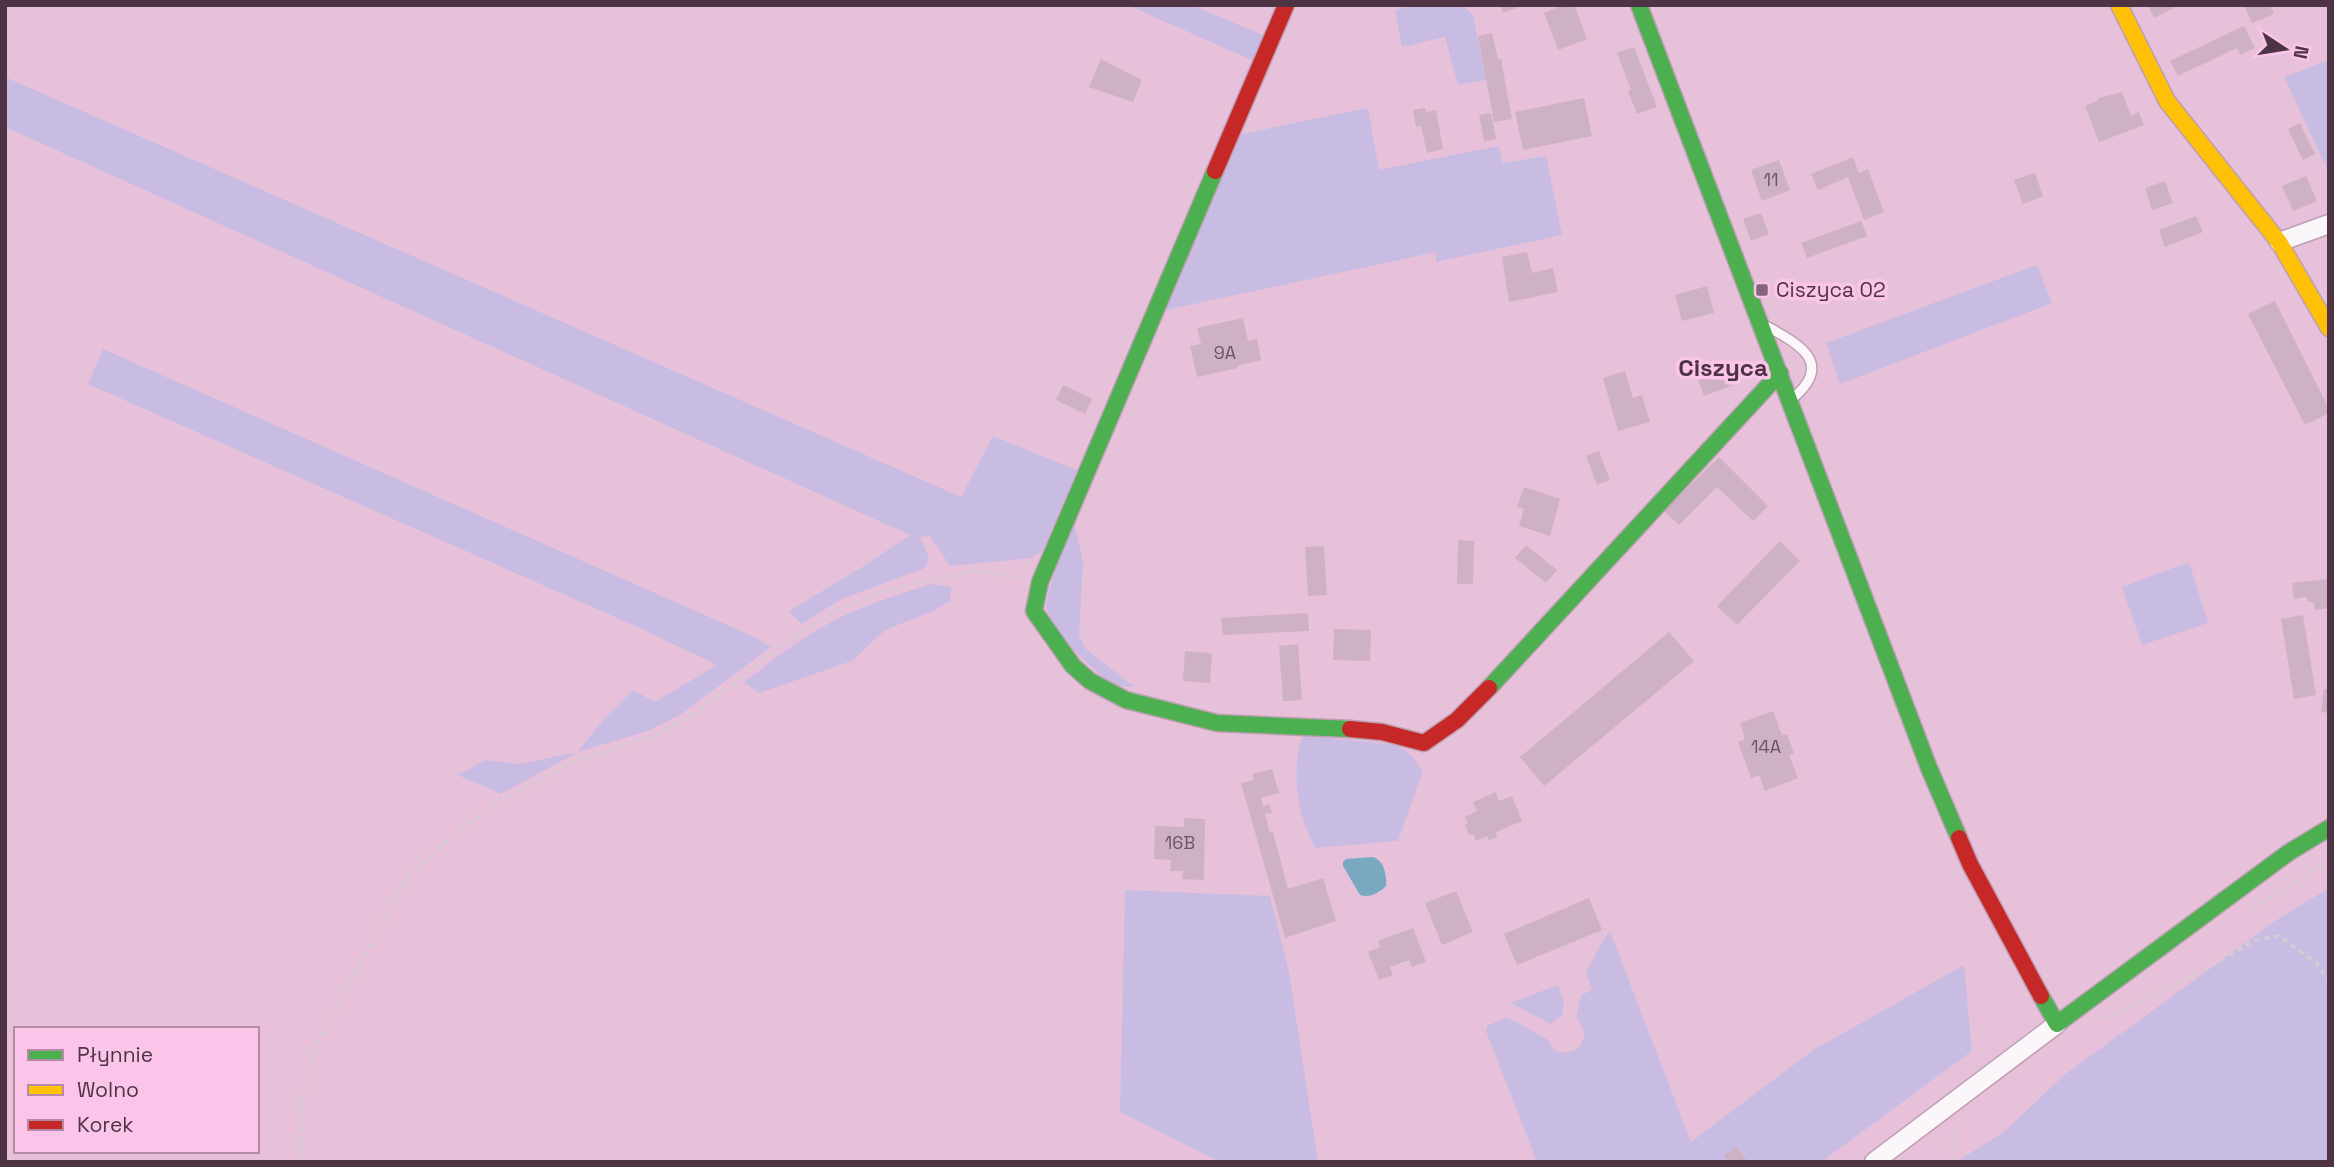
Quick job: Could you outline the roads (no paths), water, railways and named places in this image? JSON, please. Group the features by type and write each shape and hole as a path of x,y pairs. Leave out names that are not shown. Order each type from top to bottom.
{"street":[{"path":"1286,5 1040,582 1034,611 1073,666 1090,681 1126,700 1217,723 1369,731 1424,743 1457,720 1482,696 1780,373"},
{"path":"1639,5 1924,755 1970,864 2057,1024"},
{"path":"2119,5 2167,101 2278,242 2329,328"},
{"path":"2278,242 2329,224"},
{"path":"1874,1162 2277,861 2329,828"}],"lane":[{"path":"1760,323 1799,344 1807,353 1811,365 1809,380 1805,389 1790,400"}],"water":[{"path":"1373,857 1382,865 1386,886 1374,894 1360,895 1343,862 1346,859"}],"place":[{"name":"Ciszyca 02","path":"1762,290"}],"district":[{"name":"Ciszyca","path":"1723,368"}]}
